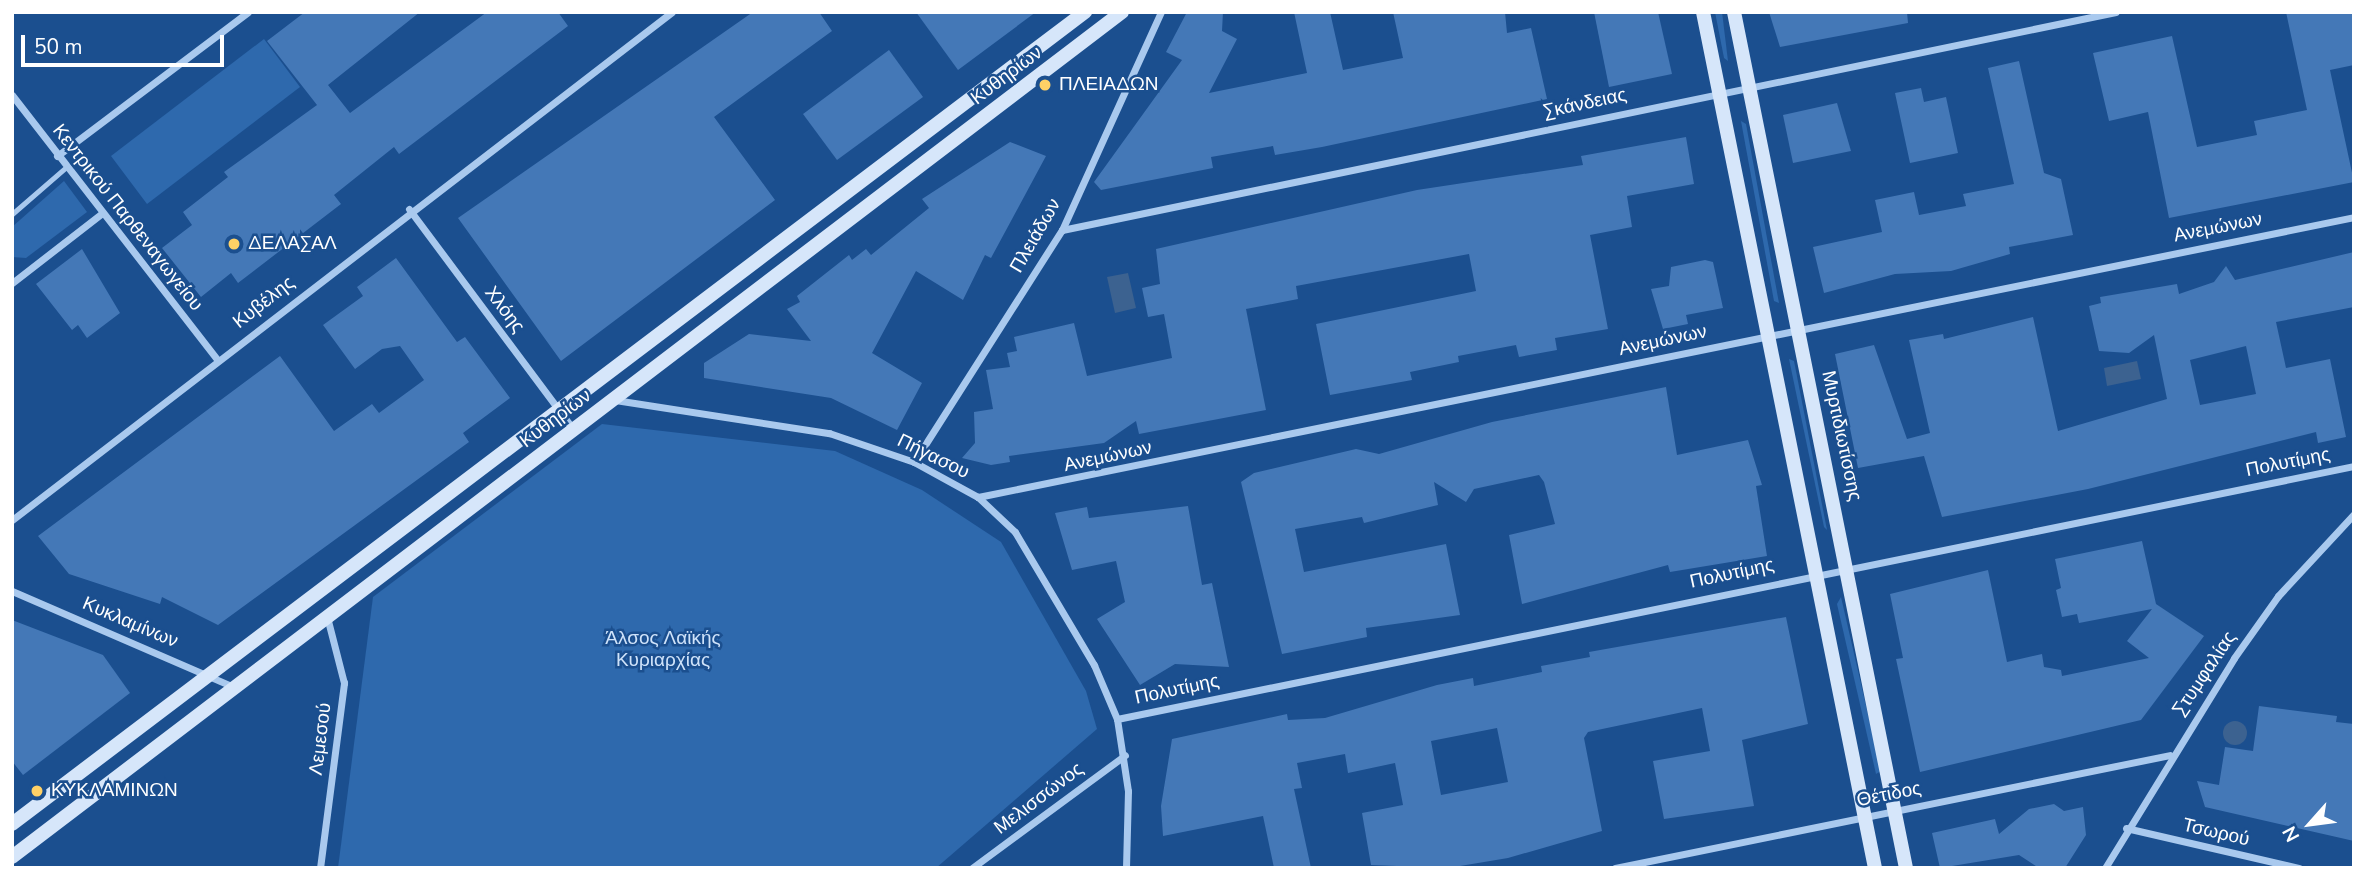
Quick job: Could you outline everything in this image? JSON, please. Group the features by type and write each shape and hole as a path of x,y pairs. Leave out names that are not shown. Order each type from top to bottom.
{"street":[{"path":"57,156 248,12"},
{"name":"Κυβέλης","path":"12,520 409,209 672,12"},
{"name":"Κυθηρίων","path":"12,824 1086,12"},
{"name":"Κυθηρίων","path":"12,857 1122,12"},
{"name":"Πλειάδων","path":"914,462 1062,229 1161,12"},
{"path":"1703,12 1868,816 1875,868"},
{"name":"Μυρτιδιωτίσσης","path":"1734,12 1899,809 1906,868"},
{"name":"Σκάνδειας","path":"1062,229 2116,12"},
{"name":"Κεντρικού Παρθεναγωγείου","path":"12,95 100,214 218,359"},
{"name":"Χλόης","path":"409,209 574,429"},
{"path":"12,284 100,214"},
{"name":"Ανεμώνων","path":"978,497 2354,217"},
{"name":"Πήγασου","path":"614,399 829,433 914,462 978,497 1021,542 1094,665 1117,719 1125,755 1126,868"},
{"name":"Πολυτίμης","path":"1117,719 1818,572 2354,466"},
{"name":"Στυμφαλίας","path":"2105,868 2169,755 2278,596 2354,514"},
{"name":"Κυκλαμίνων","path":"12,592 211,674 234,688"},
{"name":"Λεμεσού","path":"320,868 344,683 327,617"},
{"name":"Μελισσώνος","path":"972,868 1125,755"},
{"name":"Θέτιδος","path":"1615,868 2169,755"},
{"name":"Τσωρού","path":"2126,828 2299,868"}],"lane":[{"path":"12,214 66,167"}],"green space":[{"path":"1715,12 1722,12 1728,61 1724,58"},
{"path":"264,39 300,87 147,204 111,156"},
{"path":"1741,121 1746,124 1779,303 1774,301"},
{"path":"64,181 87,212 26,258 12,257 12,227"},
{"path":"1789,359 1794,361 1827,530 1824,527"},
{"name":"Άλσος Λαϊκής Κυριαρχίας","path":"602,424 835,451 922,490 1001,542 1086,691 1097,729 936,868 338,868 373,597"},
{"path":"1841,597 1881,771 1876,774 1837,604"}],"shaded area":[{"path":"1128,273 1136,308 1115,313 1107,277"},
{"path":"2137,361 2141,379 2107,386 2104,368"},
{"path":"2235,721 2244,724 2247,733 2244,742 2235,745 2226,742 2223,733 2226,724"}],"building":[{"path":"305,12 420,12 328,85 350,113 487,12 558,12 568,26 399,154 394,147 334,195 341,204 238,283 231,273 201,297 162,248 192,225 183,212 228,177 224,172 317,105 267,41"},
{"path":"753,12 819,12 832,31 714,117 775,200 561,361 458,218"},
{"path":"916,12 1036,12 958,70"},
{"path":"1187,12 1223,12 1222,31 1237,39 1209,93 1307,73 1294,12 1330,12 1343,70 1403,58 1393,12 1505,12 1507,33 1531,28 1547,99 1322,147 1275,155 1273,146 1211,157 1213,168 1101,190 1094,182 1182,60 1166,52"},
{"path":"1594,12 1658,12 1672,74 1609,87"},
{"path":"1769,12 1907,12 1908,23 1780,47"},
{"path":"2286,12 2354,12 2354,65 2330,70 2354,182 2169,218 2148,112 2109,121 2093,53 2172,36 2197,147 2257,135 2254,121 2307,110"},
{"path":"889,50 923,97 837,160 803,114"},
{"path":"2019,61 2044,173 2061,179 2073,235 2009,247 2010,254 1951,271 1895,274 1824,293 1813,247 1882,232 1875,200 1914,192 1919,215 1966,206 1963,194 2014,184 1988,68"},
{"path":"1921,88 1924,102 1946,97 1958,153 1910,163 1895,93"},
{"path":"1837,103 1851,151 1793,163 1783,115"},
{"path":"1686,137 1694,184 1627,196 1632,227 1590,235 1608,329 1555,338 1557,350 1519,357 1516,345 1458,356 1459,362 1410,372 1412,380 1330,395 1316,324 1476,291 1469,254 1296,286 1298,299 1246,309 1266,410 1139,434 1136,421 1104,443 1009,456 1010,462 991,465 962,458 975,443 974,412 993,409 986,370 1010,367 1007,353 1017,351 1014,337 1074,323 1087,376 1172,358 1164,314 1148,317 1142,288 1160,284 1156,249 1417,190 1583,165 1581,156"},
{"path":"1010,142 1046,156 991,258 985,255 963,300 916,271 872,353 922,383 897,430 831,398 704,378 704,363 749,334 811,341 787,309 800,302 797,296 849,255 852,260 866,249 871,255 929,208 922,199"},
{"path":"82,249 120,313 87,338 78,325 72,330 36,284"},
{"path":"2354,252 2354,307 2276,322 2286,368 2330,359 2346,437 2318,443 2316,432 2088,489 1942,517 1924,456 1858,468 1835,354 1874,345 1907,439 1930,433 1909,340 1943,334 1944,339 2033,317 2058,431 2167,399 2154,335 2129,353 2099,351 2089,306 2101,303 2100,297 2177,284 2179,294 2214,282 2226,266 2235,280","holes":["2246,346 2256,394 2200,405 2190,360"]},
{"path":"396,258 457,342 465,337 510,398 463,433 469,442 218,625 162,597 160,604 69,574 38,536 280,356 334,431 372,404 379,413 424,380 400,346 382,349 355,369 323,325 363,296 357,287"},
{"path":"1705,260 1713,262 1723,308 1686,315 1688,324 1663,329 1651,289 1669,286 1671,267"},
{"path":"1666,387 1677,455 1748,440 1762,485 1756,486 1767,556 1670,572 1668,565 1522,604 1509,535 1555,524 1544,482 1539,475 1474,489 1466,502 1434,482 1438,505 1364,523 1362,517 1295,529 1304,572 1446,544 1460,615 1366,628 1367,637 1282,654 1241,482 1254,473 1356,449 1379,454 1492,422"},
{"path":"1188,506 1202,585 1212,583 1229,667 1175,664 1140,685 1097,619 1125,602 1116,561 1072,570 1055,513 1087,507 1089,518"},
{"path":"2142,541 2156,604 2204,636 2141,720 1920,772 1896,659 1903,658 1890,594 1988,570 2007,662 2042,654 2044,667 2061,670 2062,676 2149,658 2127,641 2152,609 2079,623 2077,614 2062,617 2056,590 2061,588 2055,559"},
{"path":"1786,617 1808,724 1742,740 1754,806 1664,819 1653,761 1710,751 1702,708 1588,732 1584,738 1602,831 1508,858 1448,868 1371,865 1362,813 1403,805 1395,763 1348,773 1345,754 1297,763 1302,788 1294,789 1311,868 1274,868 1263,816 1163,836 1161,806 1172,739 1287,714 1288,720 1325,718 1437,685 1473,678 1474,686 1542,672 1541,666 1590,657 1589,652","holes":["1497,728 1508,782 1441,795 1431,741"]},
{"path":"12,620 103,655 130,693 23,775 12,761"},
{"path":"2259,706 2337,716 2336,722 2354,724 2354,841 2205,807 2197,781 2219,785 2225,747 2253,751"},
{"path":"2054,804 2064,811 2083,807 2086,835 2065,868 2039,868 2019,855 1940,868 1932,833 1995,819 1999,834 2029,809"}],"place":[{"name":"ΠΛΕΙΑΔΩΝ","path":"1045,85"},
{"name":"ΔΕΛΑΣΑΛ","path":"234,244"},
{"name":"ΚΥΚΛΑΜΙΝΩΝ","path":"37,791"}]}
